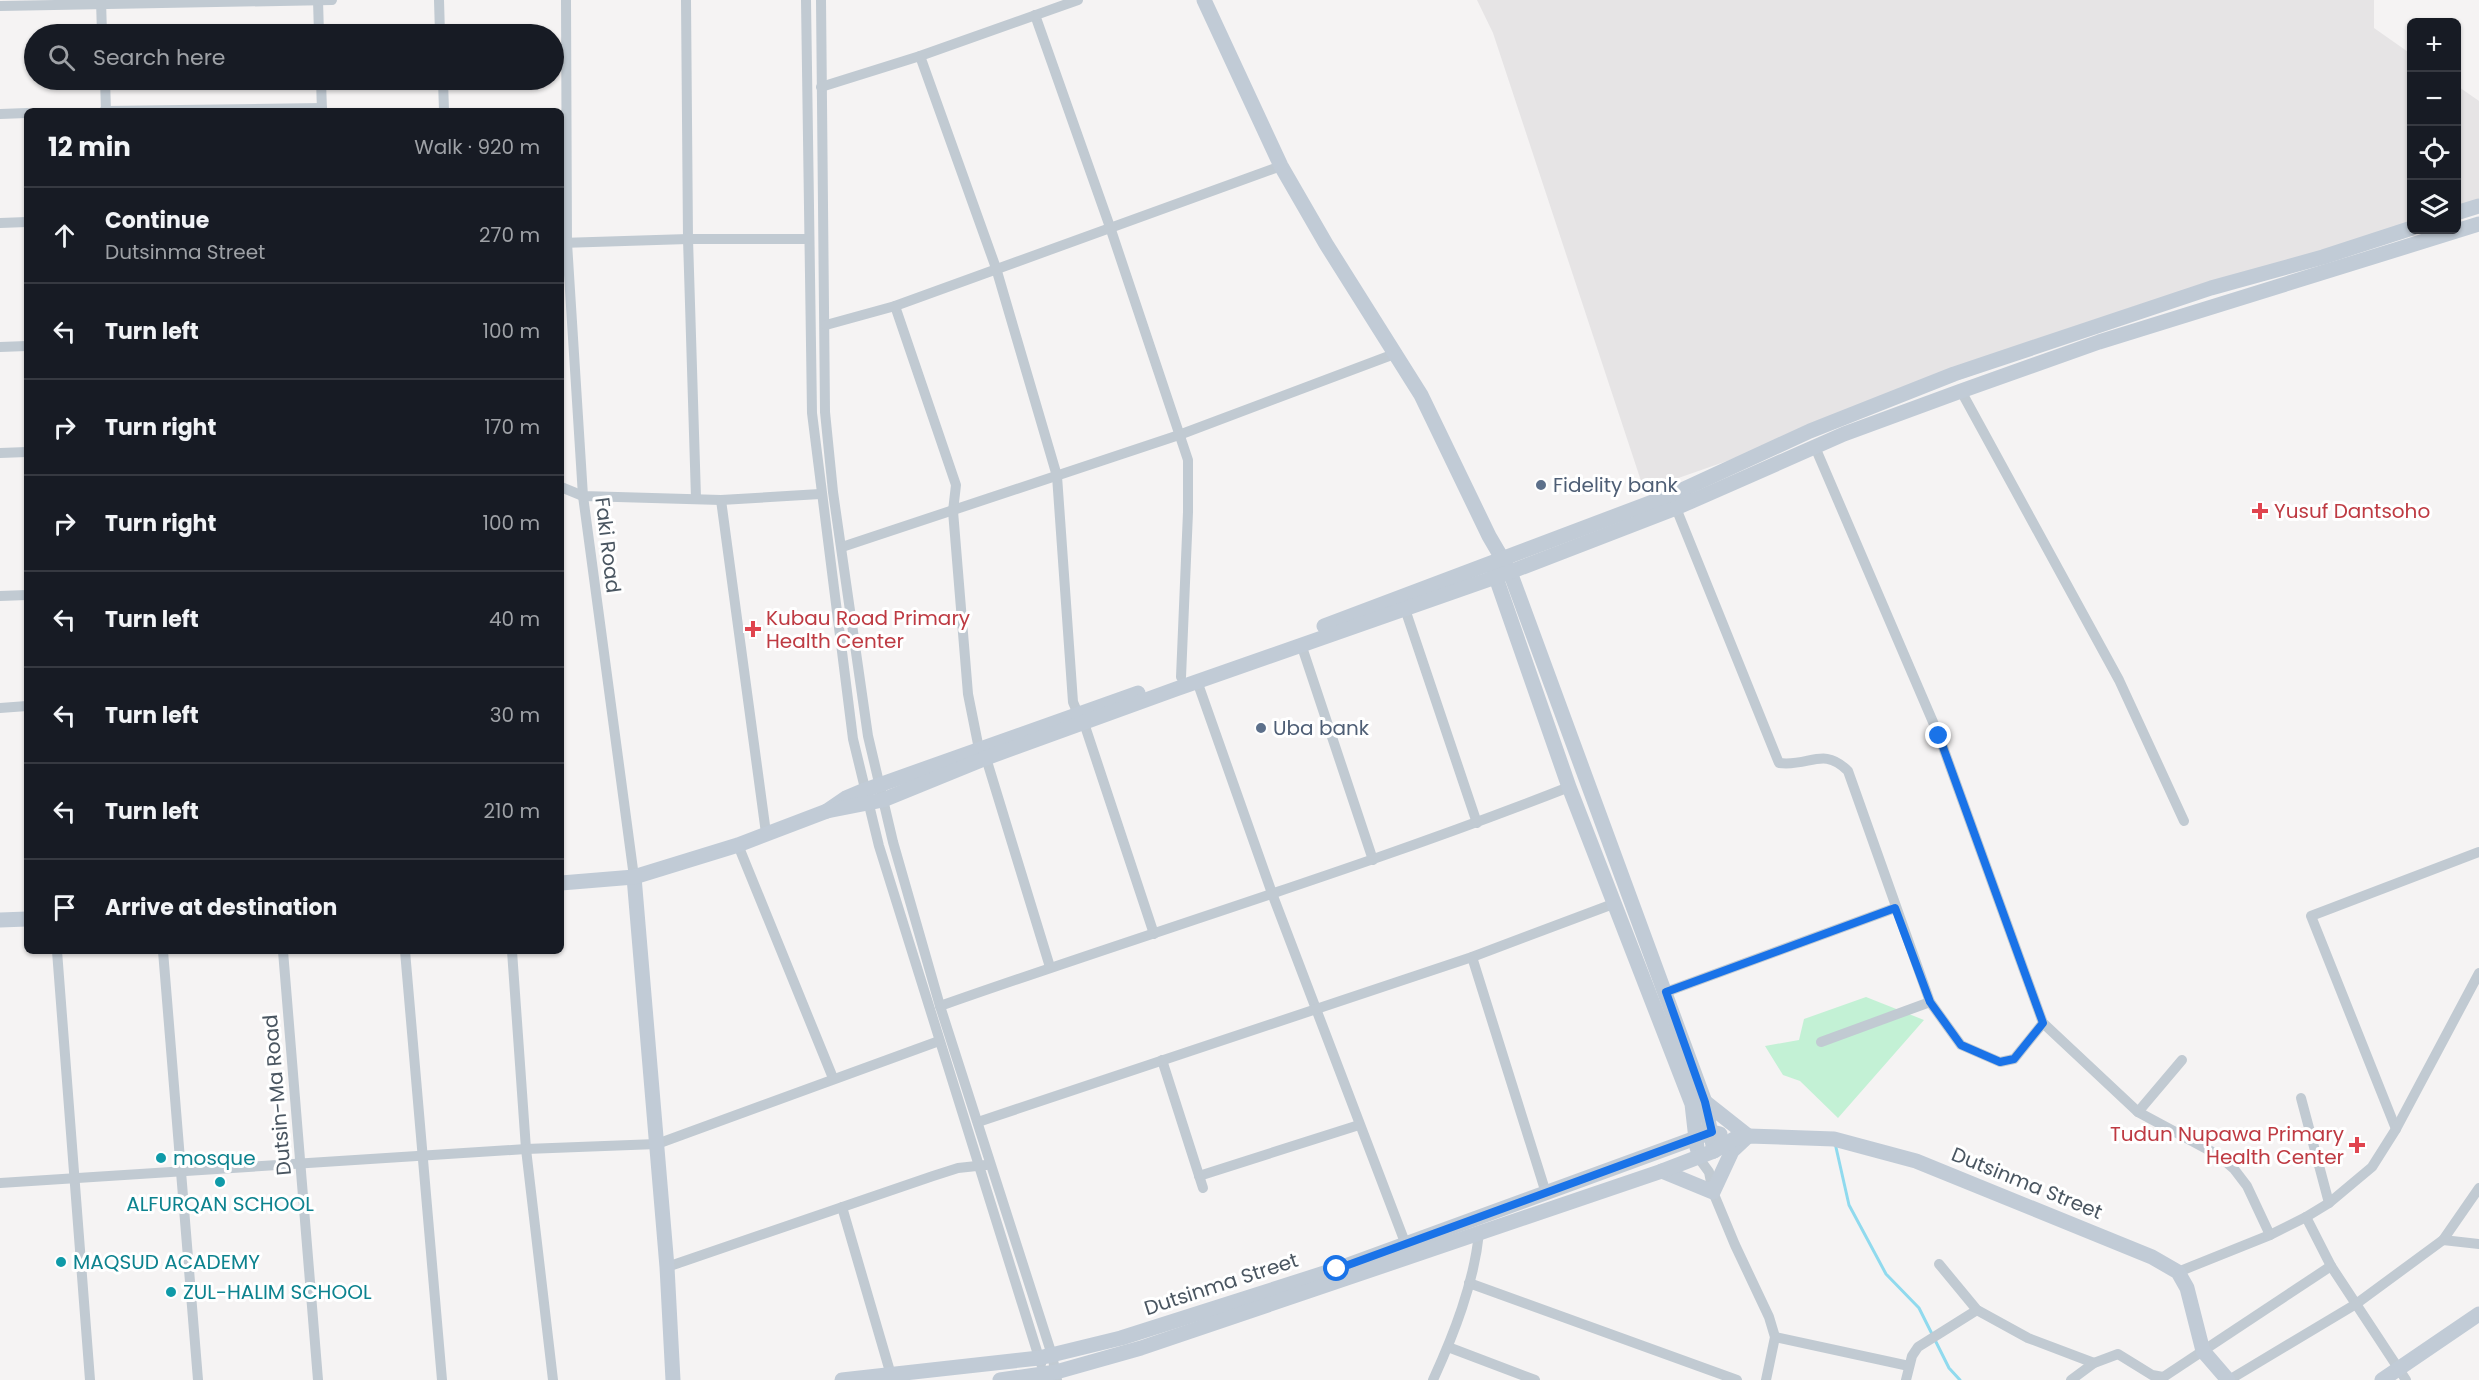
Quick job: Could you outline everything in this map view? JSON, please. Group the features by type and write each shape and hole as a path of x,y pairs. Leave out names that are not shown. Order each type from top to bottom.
{"street":[{"path":"318,0 319,24"},
{"path":"0,6 101,1 332,0"},
{"path":"439,0 440,24"},
{"name":"Faki Road","path":"566,0 564,243 583,496 634,877"},
{"path":"686,0 688,239 696,498"},
{"path":"806,0 812,413 820,494 843,643 853,739 874,795 978,1122 1051,1377"},
{"path":"821,0 826,325 825,412 874,795 939,1041 979,1166 1045,1356"},
{"path":"822,87 920,56 1078,0"},
{"path":"1204,0 1281,166 1326,244 1397,353 1431,414 1489,536 1666,992 1699,1103 1698,1157 1709,1172"},
{"path":"101,1 102,24"},
{"path":"1035,15 1110,227 1188,460 1181,677"},
{"path":"920,56 996,268 1057,476 1073,702 1081,718 1154,934"},
{"path":"105,90 105,108"},
{"path":"321,90 322,108"},
{"path":"443,90 444,108"},
{"path":"0,114 24,114"},
{"path":"826,325 896,306 1281,166"},
{"path":"808,173 823,173"},
{"path":"2461,212 2479,206"},
{"path":"0,223 24,222"},
{"path":"1081,718 1181,677 1676,508 1815,447 1961,391 2099,342 2479,224"},
{"path":"564,883 634,877 738,845 1081,718 1197,681 1405,609 1671,495 1810,431 1954,374 2211,288 2407,230"},
{"path":"564,243 688,239 809,239"},
{"path":"896,306 956,485 953,512 968,694 982,754 1050,967"},
{"path":"0,347 24,346"},
{"path":"843,547 1179,435 1397,353"},
{"path":"1961,391 2119,680 2184,821"},
{"path":"1815,447 1939,736 2043,1023 2138,1112 2218,1155 2234,1169 2247,1186 2270,1234"},
{"path":"0,453 24,452"},
{"path":"564,488 583,496 721,500 820,494"},
{"path":"721,500 766,833"},
{"path":"1676,508 1779,762 1794,765 1823,758 1836,760 1848,771 1930,1002 1961,1045 2000,1062 2014,1059 2043,1023"},
{"path":"1500,567 1569,787 1613,904 1712,1132 1714,1151 1709,1172 1713,1192 1769,1317 1775,1337 1766,1380"},
{"path":"0,596 24,595"},
{"path":"1405,609 1477,823"},
{"path":"1301,644 1373,860"},
{"path":"1197,681 1273,896 1406,1245"},
{"path":"0,708 24,706"},
{"path":"940,1006 1050,967 1273,896 1477,823 1569,787"},
{"path":"738,845 833,1078"},
{"path":"2396,1129 2311,916 2479,852"},
{"path":"634,877 667,1267 673,1380"},
{"path":"978,1122 1472,957 1613,904"},
{"path":"1666,992 1895,908"},
{"path":"0,920 24,919"},
{"path":"57,954 90,1380"},
{"path":"163,954 198,1380"},
{"name":"Dutsin-Ma Road","path":"283,954 318,1380"},
{"path":"405,954 442,1380"},
{"path":"512,954 526,1149 552,1380"},
{"path":"1472,957 1546,1193"},
{"path":"2479,973 2396,1129 2372,1167 2329,1203 2306,1217 2178,1272 2187,1288 2203,1351 2229,1380 2356,1304 2443,1240 2479,1188"},
{"path":"1821,1042 1930,1002"},
{"path":"0,1183 422,1155 657,1144 939,1041"},
{"path":"1162,1060 1203,1188"},
{"path":"2138,1112 2182,1060"},
{"path":"2301,1098 2329,1203"},
{"path":"1699,1103 1741,1137 1713,1192"},
{"path":"1675,1146 1699,1103"},
{"path":"1199,1176 1359,1125"},
{"name":"Dutsinma Street","path":"842,1380 1045,1356 1121,1338 1406,1245 1712,1132 1741,1137 1834,1138 1916,1161 2152,1257 2178,1272"},
{"name":"Dutsinma Street","path":"1000,1380 1051,1377 1141,1348 1662,1171 1714,1151 1741,1137"},
{"path":"667,1267 958,1168 991,1164"},
{"path":"1662,1171 1713,1192"},
{"path":"842,1207 891,1375"},
{"path":"2306,1217 2331,1266 2402,1374"},
{"path":"1433,1380 1448,1347 1476,1263 1479,1233"},
{"path":"2443,1240 2479,1244"},
{"path":"1939,1264 1977,1310 2028,1338 2094,1363"},
{"path":"2071,1380 2094,1363 2118,1354 2161,1379 2331,1266"},
{"path":"1469,1282 1737,1380"},
{"path":"1906,1380 1909,1366 1918,1347 1977,1310"},
{"path":"2382,1380 2402,1374 2479,1314"},
{"path":"1775,1337 1909,1366"},
{"path":"1448,1347 1535,1380"}],"shaded area":[{"path":"1477,0 2374,0 2374,28 2407,51 2407,223 1644,490 1493,33"},
{"path":"2461,88 2479,101 2479,199 2461,205"}],"green space":[{"path":"1866,997 1924,1020 1838,1118 1800,1081 1783,1075 1765,1046 1799,1040 1804,1019"}],"waterway":[{"path":"1835,1143 1849,1205 1886,1274 1919,1308 1932,1334"},
{"path":"1935,1340 1949,1368 1960,1380"}],"place":[{"name":"Fidelity bank","path":"1541,485"},
{"name":"Yusuf Dantsoho","path":"2260,511"},
{"name":"Kubau Road Primary Health Center","path":"753,629"},
{"name":"Uba bank","path":"1261,728"},
{"name":"Tudun Nupawa Primary Health Center","path":"2357,1145"},
{"name":"mosque","path":"161,1158"},
{"name":"ALFURQAN SCHOOL","path":"220,1182"},
{"name":"MAQSUD ACADEMY","path":"61,1262"},
{"name":"ZUL-HALIM SCHOOL","path":"171,1292"}],"route":[{"path":"1337,1269 1712,1132 1705,1102 1666,992 1895,908 1930,1002 1961,1045 2000,1062 2014,1059 2043,1023 1939,736"}]}
